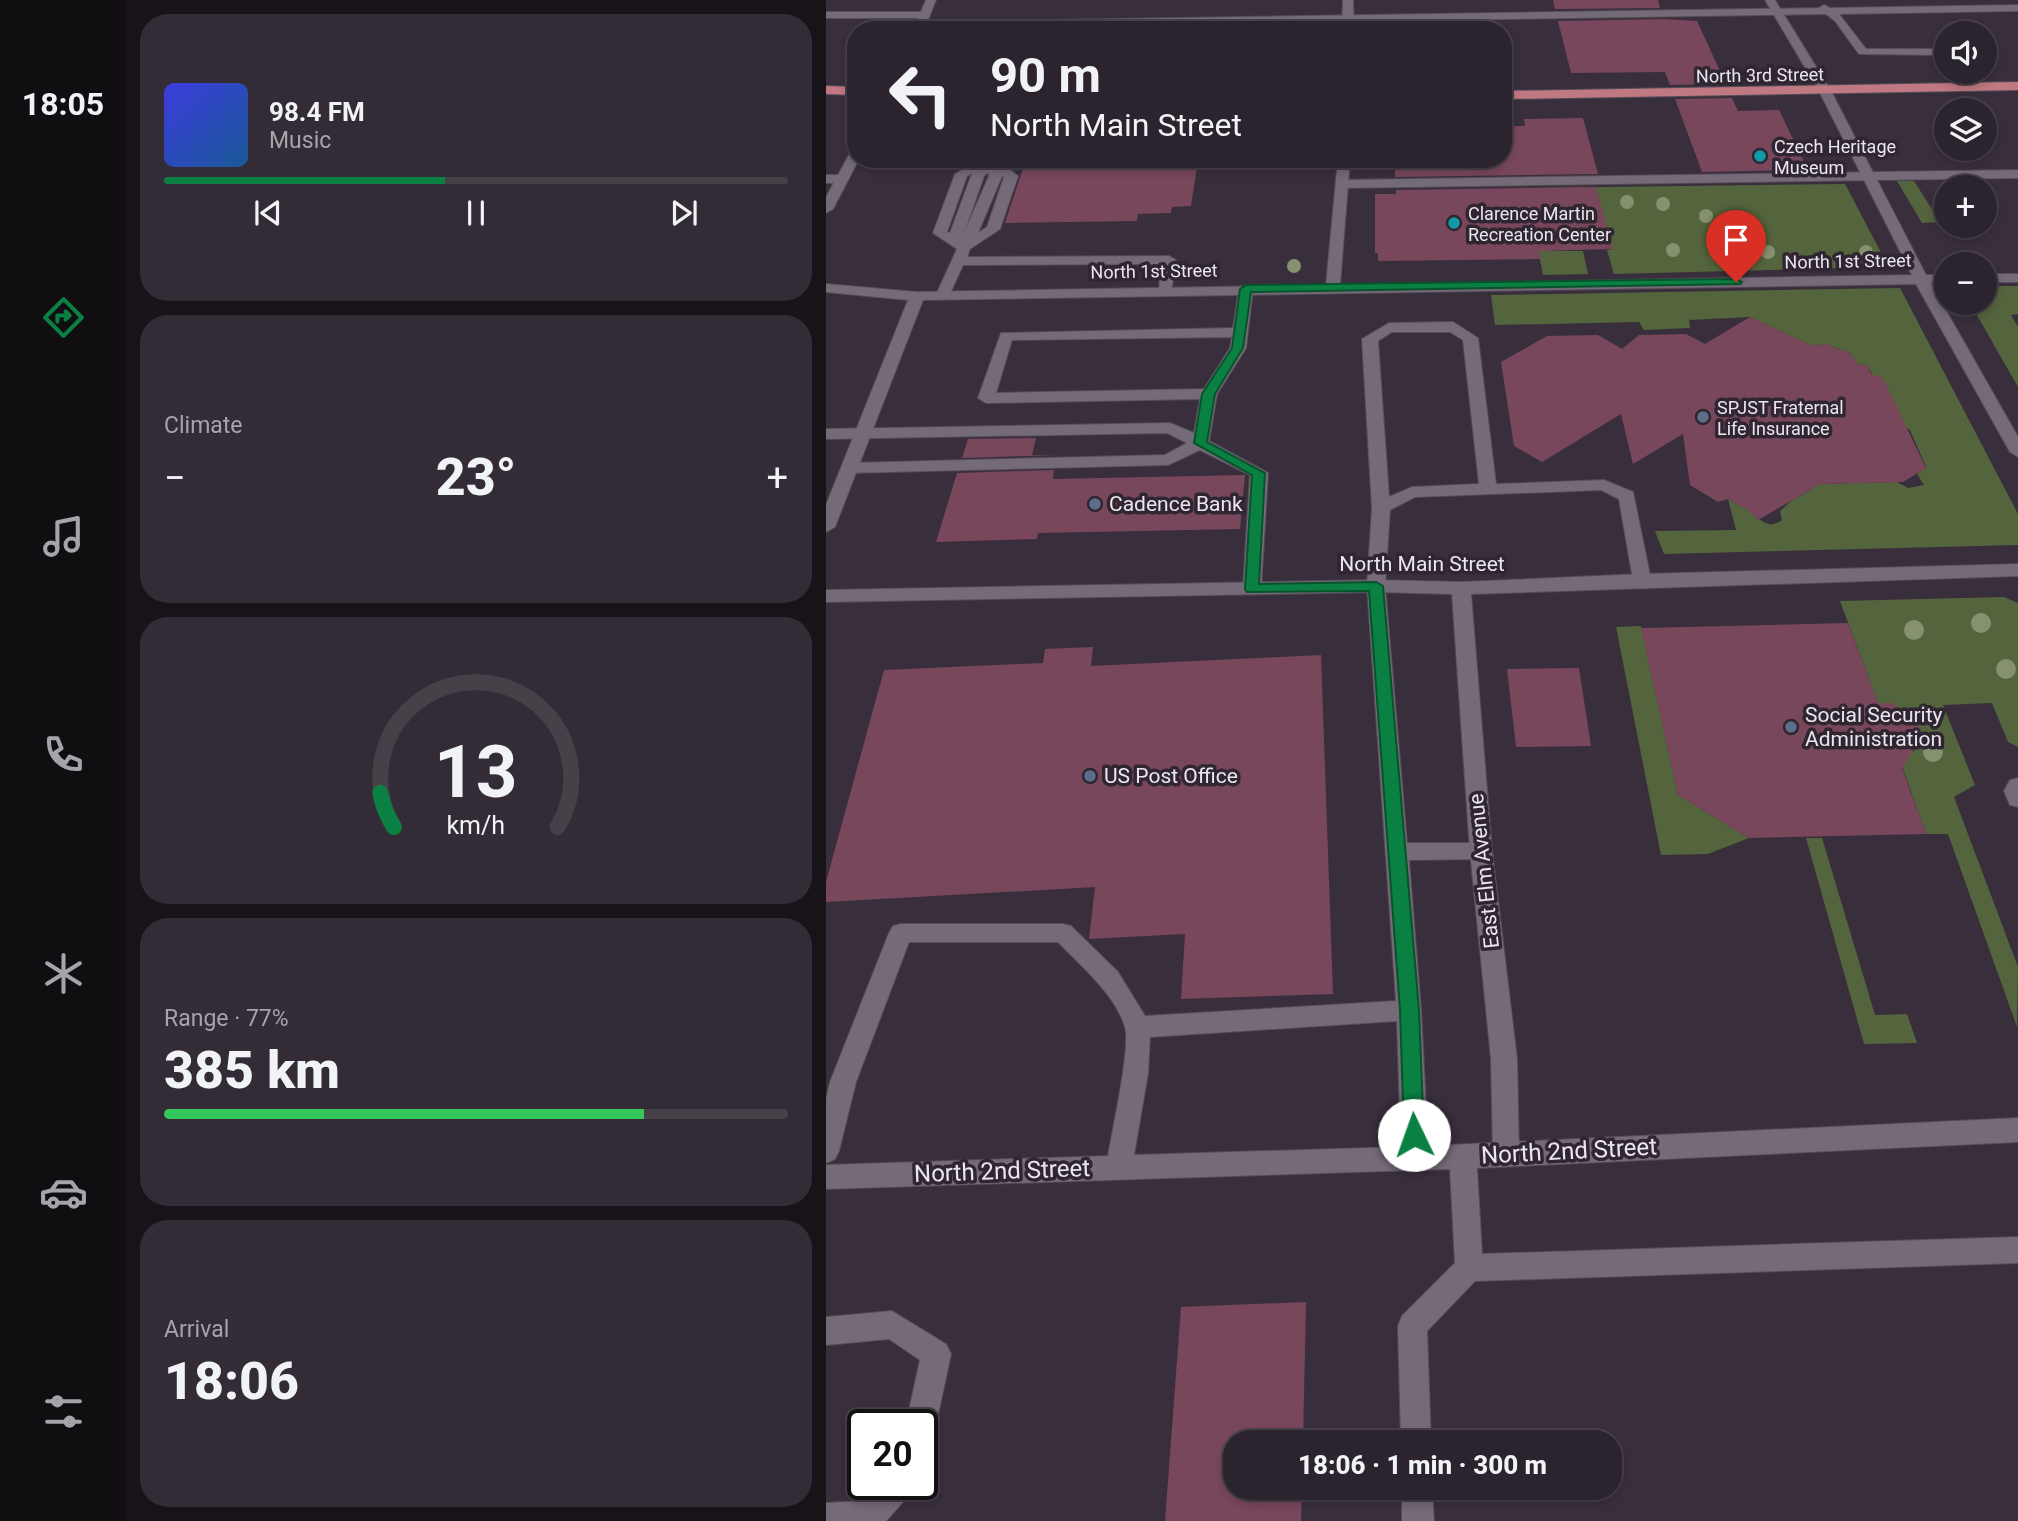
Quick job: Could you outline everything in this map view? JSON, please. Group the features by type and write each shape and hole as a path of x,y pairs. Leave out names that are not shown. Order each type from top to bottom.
{"main road":[{"name":"North 3rd Street","path":"1512,95 2018,86"},
{"path":"826,90 847,91"}],"street":[{"path":"922,21 932,0"},
{"path":"1348,0 1348,21"},
{"path":"1819,0 1826,11 1839,19 1863,52 1934,52"},
{"path":"1774,6 1825,91 1921,279 2018,452"},
{"path":"1419,21 1774,6 1826,11 2018,8"},
{"path":"826,15 897,21"},
{"path":"1967,84 1970,88"},
{"path":"826,209 848,168"},
{"path":"960,254 956,232 978,176 984,168"},
{"path":"943,295 960,254 993,229 1011,176 1000,168"},
{"path":"1333,287 1343,168"},
{"path":"1342,184 2018,174"},
{"path":"826,179 842,179"},
{"path":"960,254 1169,260 1166,290"},
{"path":"1997,278 2018,278"},
{"name":"North 1st Street","path":"826,288 917,296 1934,279"},
{"path":"1200,443 1209,394 1238,348 1246,289"},
{"path":"826,527 917,296"},
{"path":"1415,1158 1409,1010 1376,586 1381,508 1370,339 1389,328 1452,327 1470,338 1488,489"},
{"path":"1209,394 986,398 1006,336 1240,332"},
{"path":"856,451 1170,428 1259,473 1252,589"},
{"path":"826,435 856,451 1168,460 1200,443"},
{"path":"1381,508 1412,492 1604,485 1627,496 1642,580"},
{"name":"North Main Street","path":"826,596 1376,586 1461,588 1642,580 2018,570"},
{"name":"East Elm Avenue","path":"1461,588 1481,851 1504,1059 1506,1154"},
{"path":"2018,786 2015,791 2018,799"},
{"path":"1397,852 1481,851"},
{"path":"826,1151 843,1082 901,933 1063,933 1110,979 1138,1027 1135,1073 1119,1168"},
{"path":"1138,1027 1409,1010"},
{"name":"North 2nd Street","path":"826,1177 1463,1157 2018,1130"},
{"path":"1463,1157 1469,1268"},
{"path":"1416,1430 1412,1326 1469,1268 2018,1250"},
{"path":"826,1331 892,1325 936,1354 924,1409"},
{"path":"826,1519 869,1517 884,1500"},
{"path":"1417,1500 1418,1521"}],"green space":[{"path":"1897,181 1914,181 1934,213 1934,222 1922,223"},
{"path":"1845,184 1885,260 1883,267 1614,274 1607,250 1613,249 1543,210 1552,251 1583,251 1588,274 1543,275 1526,188"},
{"path":"1997,286 2018,286 2018,314 2011,315 2018,327 2018,387 1977,315 1997,315"},
{"path":"1900,288 2018,514 2018,545 1664,554 1655,531 1736,530 1728,499 1747,508 1764,522 1772,524 1782,520 1780,511 1791,501 1820,484 1897,482 1908,488 1924,485 1917,474 1926,467 1910,430 1894,421 1868,366 1857,364 1851,354 1826,344 1812,346 1750,317 1689,320 1690,328 1644,330 1639,322 1495,325 1491,295"},
{"path":"2004,597 2018,603 2018,747 2008,742 1992,703 1943,705 1975,785 1954,797 2018,967 2017,1027 1948,834 1926,834 1897,752 1913,752 1923,735 1915,722 1900,708 1878,703 1840,601"},
{"path":"1641,626 1678,795 1749,838 1708,854 1661,855 1616,627"},
{"path":"1806,838 1822,838 1875,1015 1907,1014 1917,1043 1864,1044"}],"building":[{"path":"1553,0 1658,0 1660,8 1555,9"},
{"path":"1558,21 1697,21 1726,84 1670,85 1665,72 1571,73"},
{"path":"1732,98 1738,111 1779,110 1808,170 1702,172 1675,99"},
{"path":"1583,118 1598,174 1395,177 1395,168 1512,168 1512,126 1525,126 1524,119"},
{"path":"1023,168 1197,168 1191,206 1172,207 1171,213 1138,214 1137,221 1005,223"},
{"name":"Clarence Martin Recreation Center","path":"1596,187 1613,249 1539,251 1540,259 1378,261 1378,253 1375,253 1375,194 1396,194 1396,190"},
{"name":"SPJST Fraternal Life Insurance","path":"1750,317 1812,346 1826,344 1851,354 1857,364 1868,366 1871,374 1883,378 1926,468 1903,482 1820,484 1758,520 1748,510 1728,499 1718,502 1690,485 1683,434 1633,464 1621,414 1542,462 1514,446 1501,362 1547,336 1598,335 1622,349 1639,335 1686,334 1705,344"},
{"path":"1036,438 1032,455 1058,455 962,458 968,439"},
{"name":"Cadence Bank","path":"1054,470 1053,479 1245,475 1240,529 1038,533 1037,539 936,542 957,473"},
{"name":"Social Security Administration","path":"1848,623 1878,703 1892,703 1914,718 1923,735 1902,768 1926,834 1749,838 1678,795 1641,628"},
{"name":"US Post Office","path":"1093,647 1091,666 1321,655 1333,994 1181,999 1185,934 1089,939 1095,887 826,902 826,882 884,670 1043,663 1045,649"},
{"path":"1579,668 1591,746 1516,747 1507,669"},
{"path":"1306,1302 1303,1430 1223,1430 1223,1500 1302,1500 1301,1521 1165,1521 1181,1307"}],"place":[{"name":"Czech Heritage Museum","path":"1760,156"},
{"name":"Clarence Martin Recreation Center","path":"1454,223"},
{"name":"SPJST Fraternal Life Insurance","path":"1703,417"},
{"name":"Cadence Bank","path":"1095,504"},
{"name":"Social Security Administration","path":"1791,727"},
{"name":"US Post Office","path":"1090,776"}],"route":[{"path":"1414,1135 1409,1010 1376,586 1252,589 1259,473 1200,443 1209,394 1238,348 1246,289 1736,282"}]}
